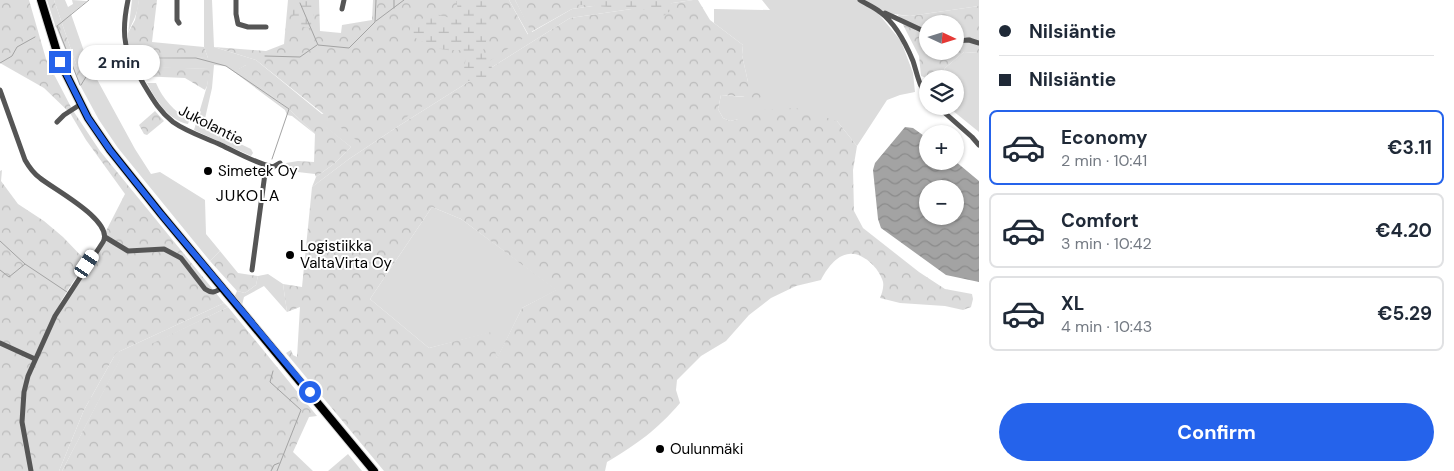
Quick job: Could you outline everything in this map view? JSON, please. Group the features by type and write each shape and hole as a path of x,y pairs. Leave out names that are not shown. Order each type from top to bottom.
{"main road":[{"path":"41,0 60,62 81,104 110,150 374,471"}],"street":[{"name":"Jukolantie","path":"128,0 124,30 125,46 129,59 152,100 162,113 180,126 266,166"},
{"path":"177,0 177,20 179,23"},
{"path":"236,0 238,24 266,27"},
{"path":"342,9 344,0"},
{"path":"860,0 919,28"},
{"path":"880,11 888,19 905,44 919,81"},
{"path":"964,40 979,43"},
{"path":"0,90 29,167 40,179 88,211 103,228 105,237 128,252 164,249 181,258 205,289 210,292 216,292 223,287"},
{"path":"57,122 64,114 81,104"},
{"path":"947,115 979,145"},
{"path":"252,270 266,166 273,167 280,163"},
{"path":"31,471 25,442 22,410 28,376 55,316 105,237"},
{"path":"0,342 35,359"}],"green space":[{"path":"0,0 29,0 46,59 72,109 100,151 224,303 116,353 84,410 59,471 0,471 0,171 2,170 1,181 18,204 44,221 63,237 87,262 61,301 51,326 103,242 105,233 125,194 86,140 70,113 44,88 0,63"},
{"path":"47,0 54,0 77,67 80,67 80,85 55,25"},
{"path":"54,0 65,0 68,7 73,4 72,0 87,1 71,14 86,57 129,59 208,58 204,47 204,0 212,0 214,47 256,60 322,114 516,42 528,34 509,0 515,0 532,32 572,9 635,0 693,0 570,18 397,127 349,159 312,187 316,177 335,163 351,147 246,65 239,69 292,112 315,134 292,116 287,115 285,110 226,66 214,65 212,88 204,123 207,128 251,149 253,153 251,156 194,130 207,86 209,69 101,66 93,72 135,149 151,174 160,172 205,200 206,234 220,251 210,261 118,148 99,120 80,85 80,67 77,67"},
{"path":"132,0 139,0 128,33"},
{"path":"139,0 157,0 152,42 204,47 208,58 133,57 128,42 128,33 135,20"},
{"path":"288,0 319,0 320,31 341,33 342,25 372,20 373,0 509,0 528,35 396,124 393,122 360,143 256,60 214,47 266,51 284,44"},
{"path":"292,0 312,0 314,17 310,28 299,26 297,23 293,14"},
{"path":"456,0 487,0 487,39 483,51 492,67 484,81 468,81 464,69 466,57 463,51 437,48 410,35 410,28 413,22 436,14 458,20"},
{"path":"515,0 635,0 572,9 531,32"},
{"path":"560,0 670,0 671,2 670,11 660,19 645,10 571,4 561,2"},
{"path":"698,0 710,20 743,45 742,55 748,82 763,92 760,98 721,95 718,109 723,118 730,121 738,119 740,111 796,108 837,121 857,146 853,170 854,211 863,228 919,272 945,289 972,294 971,307 963,310 945,306 900,303 880,298 883,281 877,270 869,261 859,255 844,255 832,264 821,280 796,286 771,298 749,315 726,341 701,356 677,380 676,390 680,403 646,436 607,462 605,471 384,471 286,353 291,350 293,355 297,357 300,307 287,312 283,284 302,287 312,187 349,159 397,127 570,18","holes":["432,207 461,219 556,290 522,308 497,358 490,332 429,348 370,299"]},
{"path":"762,0 979,0 979,6 910,16 877,12 901,41 913,73 915,92 887,100 857,146 837,121 738,119 730,121 723,118 718,109 721,95 744,97 748,82 742,55 743,45 714,23 714,9 770,10"},
{"path":"979,6 979,53 964,52 964,15 919,15 919,56 898,15 910,16"},
{"path":"125,46 129,59 94,57"},
{"path":"964,52 979,53 979,132 958,115 964,115 964,70 944,70 954,60 964,60"},
{"path":"919,60 954,60 944,70 920,70"},
{"path":"250,65 351,147 335,163 316,177 315,174 289,171 285,167 286,163 298,161 314,162 315,134 292,112 238,69"},
{"path":"133,66 210,69 205,90 185,78 139,76"},
{"path":"147,83 156,83 166,100 189,121 188,124 175,119 163,108"},
{"path":"155,111 164,121 147,135 144,134 139,125"},
{"path":"432,207 461,219 557,290 522,308 497,359 489,333 429,348 370,299"},
{"path":"220,251 238,273 258,276 256,285 245,293 237,291 210,261"},
{"path":"268,274 283,284 287,312 264,286 244,297 241,309 233,300 237,291 245,293 256,285 258,276"},
{"path":"224,303 228,307 120,360 62,471 59,471 84,410 116,353"},
{"path":"228,307 317,416 309,417 293,452 313,471 62,471 120,359"},
{"path":"348,454 362,471 328,471"}],"water":[{"path":"905,127 913,128 919,132 919,170 964,168 979,181 979,282 946,275 881,228 878,219 873,170 875,163"}],"waterway":[{"path":"80,85 57,26 89,0"},
{"path":"300,3 318,45 349,48 375,22 376,0"},
{"path":"394,0 394,8"},
{"path":"376,21 404,0"},
{"path":"0,63 12,56 17,47 35,37"},
{"path":"265,56 300,57 317,45"},
{"path":"81,85 102,51 126,59"},
{"path":"132,58 196,58 226,66 289,109 272,159"},
{"path":"0,241 25,264"},
{"path":"0,270 9,277 25,264 67,292"},
{"path":"273,371 270,382 301,410 277,471"},
{"path":"271,471 274,465 279,463"}],"place":[{"name":"Simetek Oy","path":"208,171"},
{"name":"Logistiikka ValtaVirta Oy","path":"290,255"},
{"name":"Oulunmäki","path":"660,449"}],"district":[{"name":"JUKOLA","path":"248,195"}],"route":[{"path":"60,62 88,118 110,150 310,392"}]}
